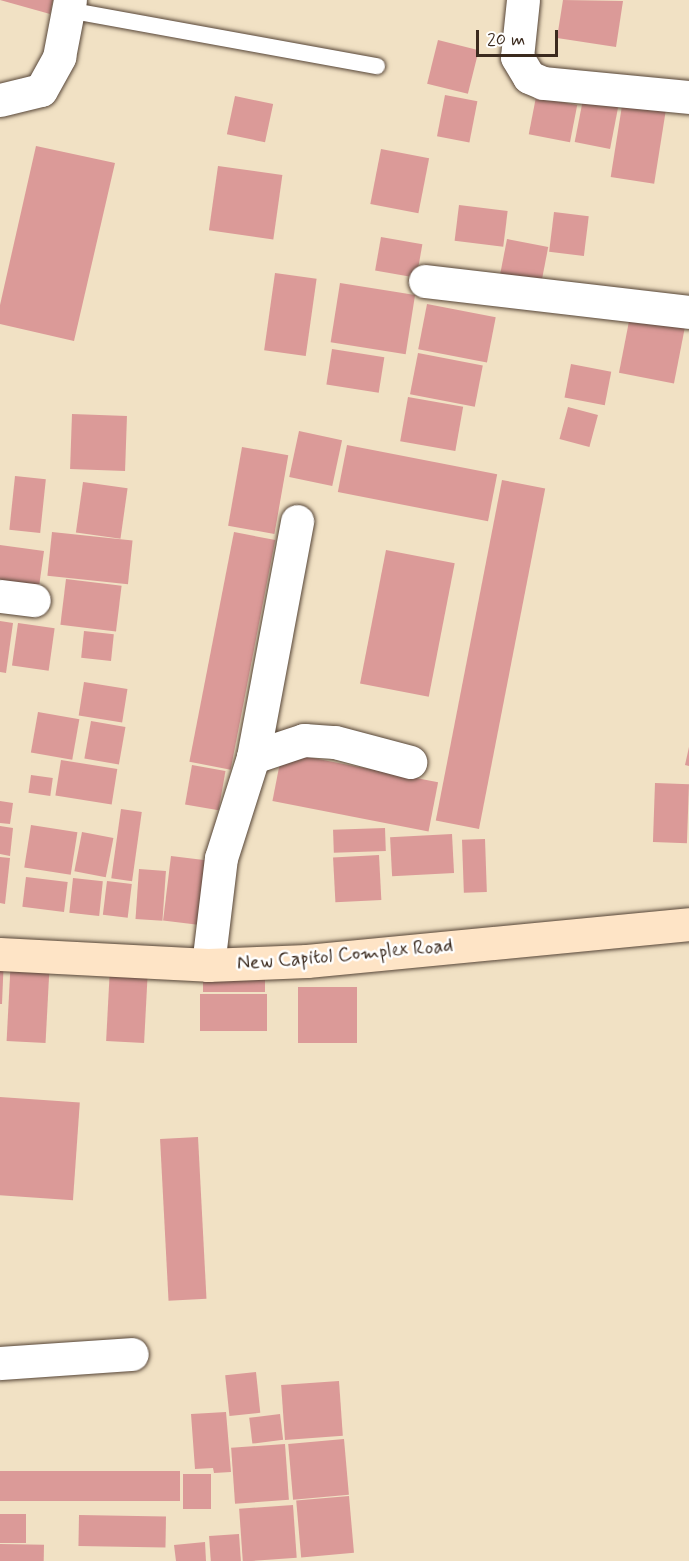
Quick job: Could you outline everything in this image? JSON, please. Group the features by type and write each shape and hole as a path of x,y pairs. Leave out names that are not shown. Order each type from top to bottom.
{"main road":[{"name":"New Capitol Complex Road","path":"0,954 208,965 307,960 689,924"}],"street":[{"path":"523,0 517,57 529,77 543,83 689,97"},
{"path":"0,100 41,90 59,57 69,5"},
{"path":"425,281 689,312"},
{"path":"208,965 221,858 253,757 297,520"},
{"path":"0,596 34,600"},
{"path":"253,757 304,740 335,742 410,762"},
{"path":"0,1363 132,1354"}],"lane":[{"path":"69,5 377,66"}],"building":[{"path":"0,0 53,0 50,14"},
{"path":"563,0 623,1 616,47 557,38"},
{"path":"438,40 479,50 468,94 427,84"},
{"path":"585,89 620,96 610,149 575,142"},
{"path":"624,93 667,100 654,184 611,177"},
{"path":"445,95 477,101 469,143 437,136"},
{"path":"235,96 273,104 265,142 227,134"},
{"path":"536,97 577,105 570,142 529,134"},
{"path":"36,146 115,163 74,341 0,324 0,305"},
{"path":"381,149 429,158 418,213 370,204"},
{"path":"218,166 282,175 273,239 209,230"},
{"path":"459,205 508,211 503,247 455,241"},
{"path":"554,212 589,216 584,256 549,252"},
{"path":"381,237 422,244 416,278 375,270"},
{"path":"507,239 548,247 539,293 498,285"},
{"path":"275,273 317,279 306,356 264,350"},
{"path":"340,283 415,295 406,354 331,342"},
{"path":"427,304 496,317 487,363 418,349"},
{"path":"631,311 686,322 674,384 619,373"},
{"path":"332,349 384,357 379,393 326,385"},
{"path":"418,353 483,366 475,407 410,394"},
{"path":"571,364 611,372 605,405 565,397"},
{"path":"408,397 463,407 455,451 400,441"},
{"path":"568,407 598,415 589,447 559,439"},
{"path":"72,414 127,416 125,471 70,469"},
{"path":"299,431 342,440 332,486 289,477"},
{"path":"347,445 497,474 488,521 338,492"},
{"path":"242,447 288,455 274,534 228,526"},
{"path":"15,476 46,479 40,533 9,530"},
{"path":"502,480 545,488 479,829 436,821"},
{"path":"83,482 128,488 120,539 76,533"},
{"path":"52,532 133,540 128,584 47,576"},
{"path":"234,532 275,540 231,770 189,762"},
{"path":"0,545 44,551 38,594 0,589"},
{"path":"386,550 455,563 429,697 360,684"},
{"path":"66,579 122,586 116,631 60,625"},
{"path":"0,621 13,623 6,673 0,672"},
{"path":"18,623 55,628 49,671 12,666"},
{"path":"84,631 114,634 111,661 81,658"},
{"path":"84,682 127,689 122,722 79,716"},
{"path":"38,712 79,719 72,760 31,752"},
{"path":"91,721 125,727 119,765 84,758"},
{"path":"689,747 689,766 685,765"},
{"path":"282,752 438,782 429,831 272,801"},
{"path":"61,760 117,769 112,804 55,796"},
{"path":"192,765 225,771 219,810 185,804"},
{"path":"31,775 53,778 50,796 28,793"},
{"path":"655,783 689,784 687,843 653,842"},
{"path":"0,801 13,803 10,824 0,823"},
{"path":"121,809 142,812 132,881 111,878"},
{"path":"31,825 77,832 71,875 24,867"},
{"path":"0,826 13,828 10,856 0,854"},
{"path":"385,828 386,851 334,853 333,830"},
{"path":"82,832 113,838 106,877 74,871"},
{"path":"452,834 454,873 392,876 390,837"},
{"path":"485,839 487,892 464,893 462,840"},
{"path":"379,855 381,900 335,902 333,857"},
{"path":"171,856 206,860 198,925 163,921"},
{"path":"0,857 10,858 5,904 0,903"},
{"path":"139,869 166,871 162,921 136,919"},
{"path":"26,877 68,882 64,912 22,907"},
{"path":"73,878 103,881 99,916 69,913"},
{"path":"107,881 132,884 128,918 103,915"},
{"path":"0,956 4,956 2,1004 0,1004"},
{"path":"11,957 50,959 46,1043 7,1041"},
{"path":"203,966 265,966 265,992 203,992"},
{"path":"110,967 148,969 144,1043 106,1041"},
{"path":"298,987 357,987 357,1043 298,1043"},
{"path":"200,994 267,994 267,1031 200,1031"},
{"path":"0,1097 80,1103 73,1200 0,1195"},
{"path":"198,1137 206,1299 169,1301 160,1139"},
{"path":"256,1372 260,1413 229,1416 225,1375"},
{"path":"339,1381 343,1436 285,1440 281,1385"},
{"path":"226,1412 231,1472 214,1473 213,1468 195,1469 191,1414"},
{"path":"280,1414 283,1440 252,1444 249,1418"},
{"path":"344,1439 349,1495 293,1500 288,1444"},
{"path":"285,1444 289,1500 235,1504 231,1448"},
{"path":"0,1471 180,1471 180,1501 0,1501"},
{"path":"183,1474 211,1474 211,1509 183,1509"},
{"path":"349,1496 354,1553 301,1557 296,1501"},
{"path":"293,1505 297,1558 243,1561 239,1509"},
{"path":"0,1514 26,1514 26,1543 0,1543"},
{"path":"79,1515 166,1517 165,1548 78,1546"},
{"path":"239,1534 241,1561 211,1561 209,1536"},
{"path":"205,1542 206,1561 176,1561 174,1545"},
{"path":"0,1544 44,1545 44,1561 0,1561"}]}
